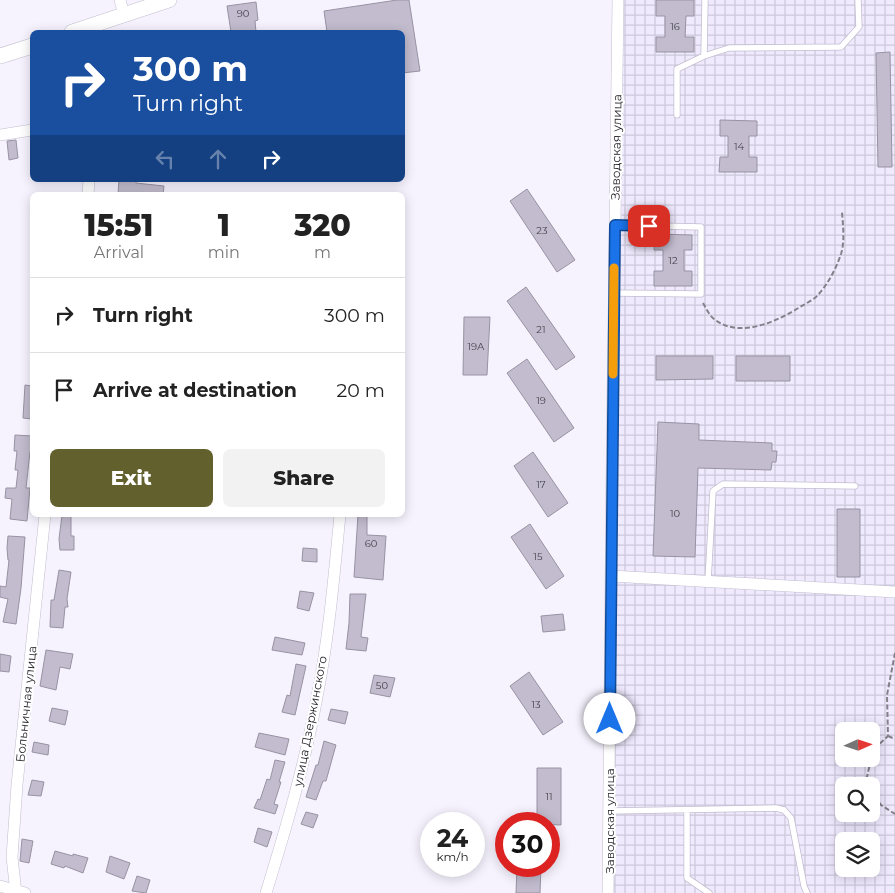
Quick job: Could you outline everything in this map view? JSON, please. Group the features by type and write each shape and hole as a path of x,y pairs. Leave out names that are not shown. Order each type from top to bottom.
{"main road":[{"path":"84,30 97,28 124,15 169,0"},
{"path":"0,56 30,47"}],"street":[{"path":"120,0 124,15"},
{"name":"Заводская улица","path":"608,893 618,0"},
{"path":"0,135 30,130"},
{"name":"Больничная улица","path":"19,892 12,857 45,517"},
{"name":"улица Дзержинского","path":"266,893 294,798 318,696 333,594 340,517"},
{"path":"611,576 895,592"},
{"path":"0,886 19,892"}],"lane":[{"path":"704,56 705,0"},
{"path":"677,115 677,69 704,56 729,48 841,47 859,27 858,0"},
{"path":"614,293 700,294 701,227 615,225"},
{"path":"708,581 713,491 724,484 855,486"},
{"path":"609,811 776,808 784,810 792,818 804,886 807,893"},
{"path":"687,810 687,878 709,893"}],"path":[{"path":"700,294 700,298 712,318 723,325 738,328 762,325 786,316 815,297 830,278 841,254 844,240 842,212"},
{"path":"880,744 888,736 886,695 895,653"},
{"path":"888,736 895,739"},
{"path":"880,804 895,814"}],"shaded area":[{"path":"624,0 895,0 895,893 613,893"}],"building":[{"path":"397,0 409,0 420,71 405,73 405,30 327,30 324,11"},
{"path":"656,0 694,0 694,16 686,16 685,37 694,37 694,52 656,52 656,37 665,37 665,16 656,16"},
{"path":"256,2 258,20 255,21 256,30 231,30 227,6"},
{"path":"890,52 892,167 878,167 876,53"},
{"path":"720,120 757,121 757,136 749,136 749,157 757,157 757,172 719,172 720,157 728,157 728,136 720,136"},
{"path":"16,140 18,158 9,160 7,141"},
{"path":"119,182 136,182 164,186 163,192 118,192"},
{"path":"527,189 575,260 557,272 510,201"},
{"path":"655,234 692,235 692,250 684,250 684,271 692,271 692,286 654,286 654,271 663,271 663,250 654,250"},
{"path":"526,287 575,357 556,370 507,301"},
{"path":"464,317 490,317 487,375 463,375"},
{"path":"656,356 713,356 713,379 656,380"},
{"path":"736,356 790,356 790,381 736,381"},
{"path":"527,359 574,428 554,442 507,373"},
{"path":"25,385 30,386 30,419 23,418"},
{"path":"658,422 699,424 699,440 772,443 772,451 777,451 776,462 772,462 771,470 698,468 695,557 653,556"},
{"path":"15,435 30,436 26,488 30,488 27,521 10,519 12,499 5,498 6,488 16,488 18,470 15,470 17,451 14,451"},
{"path":"533,452 568,503 548,517 514,466"},
{"path":"837,509 860,509 860,577 837,577"},
{"path":"62,517 71,517 71,536 74,536 74,550 60,550 59,539"},
{"path":"358,517 367,517 367,535 386,536 383,580 354,577"},
{"path":"530,524 564,576 546,589 511,537"},
{"path":"8,536 25,537 16,624 3,622 8,599 0,597 0,586 6,587 9,560"},
{"path":"303,548 317,549 317,562 302,561"},
{"path":"59,570 71,572 67,599 68,607 65,607 63,628 50,627 51,600 54,600"},
{"path":"300,591 314,593 309,611 297,608"},
{"path":"350,594 366,594 361,637 368,638 366,651 346,649"},
{"path":"563,614 565,630 543,632 541,616"},
{"path":"275,637 305,643 302,655 272,650"},
{"path":"46,650 73,654 70,669 60,667 56,690 40,686"},
{"path":"0,654 11,656 9,672 0,671"},
{"path":"296,664 306,666 295,715 282,712 287,695 290,696"},
{"path":"529,672 563,722 543,735 510,686"},
{"path":"374,675 395,678 390,697 370,693"},
{"path":"52,708 68,711 65,725 49,721"},
{"path":"331,709 348,712 345,724 328,720"},
{"path":"259,733 289,739 285,755 255,747"},
{"path":"324,741 336,745 326,781 323,781 316,800 306,797 316,765 318,765"},
{"path":"34,742 49,745 48,755 32,752"},
{"path":"275,760 285,762 274,804 278,805 275,814 254,808 258,799 260,800 267,779 270,780"},
{"path":"537,768 561,768 561,825 560,812 537,812"},
{"path":"32,780 44,782 41,796 28,795"},
{"path":"306,812 318,815 313,828 301,824"},
{"path":"258,828 272,832 267,847 254,842"},
{"path":"22,839 33,841 29,863 20,861"},
{"path":"55,851 88,858 83,873 65,866 64,868 51,864"},
{"path":"110,856 130,863 124,879 106,872"},
{"path":"137,876 150,880 146,893 132,891"},
{"path":"517,877 541,877 540,893 516,893"}],"slow traffic":[{"path":"613,374 614,268"}],"route":[{"path":"610,719 615,225 649,226"}]}
